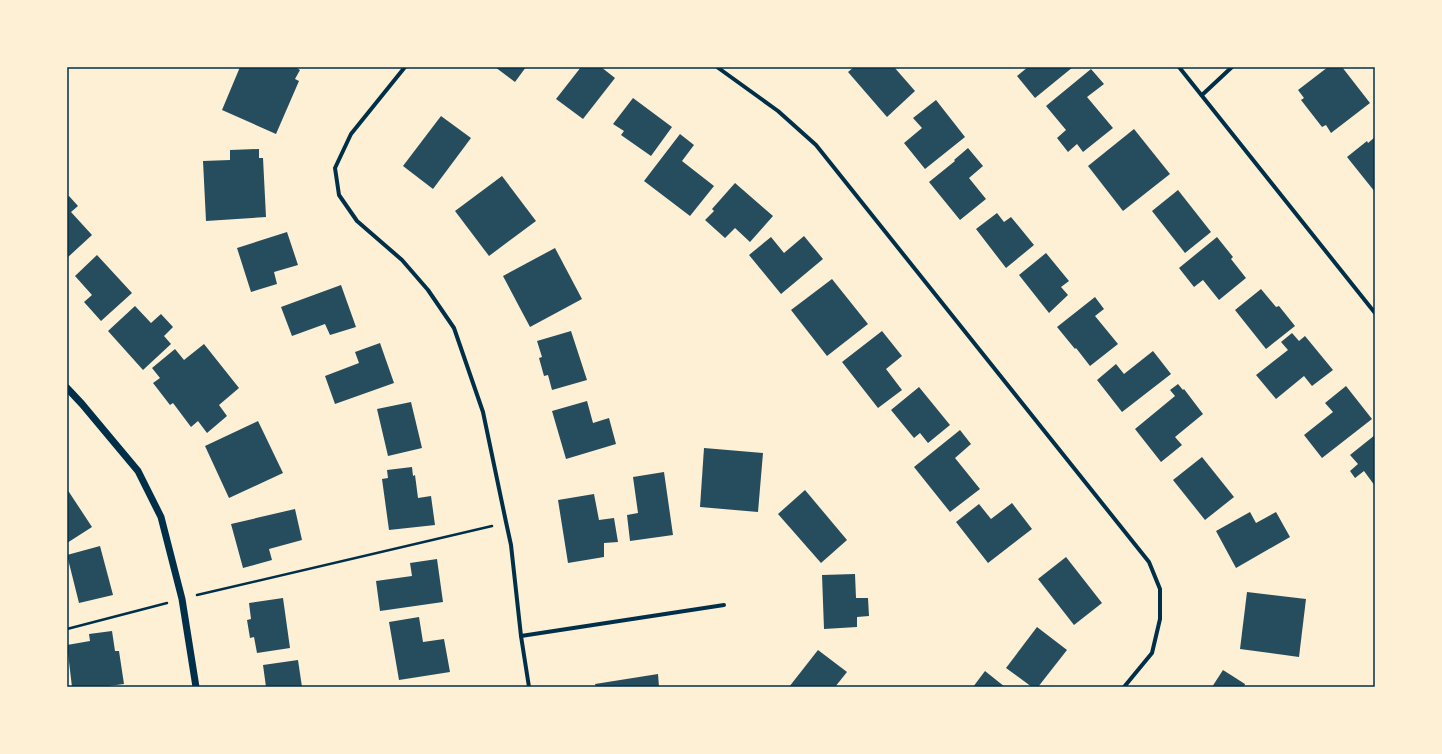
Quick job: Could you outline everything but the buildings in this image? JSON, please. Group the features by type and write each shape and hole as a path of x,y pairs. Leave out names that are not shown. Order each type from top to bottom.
{"street":[{"path":"405,67 351,134 335,168 339,195 357,221 402,260 428,290 454,328 483,412 511,545 521,636 529,687"},
{"path":"717,67 778,111 816,145 1149,562 1160,589 1160,619 1152,653 1124,687"},
{"path":"1179,67 1375,313"},
{"path":"1202,95 1232,67"},
{"path":"67,388 138,471 161,516 182,599 196,687"},
{"path":"521,636 724,606"}],"path":[{"path":"67,629 182,599 506,522"}]}
